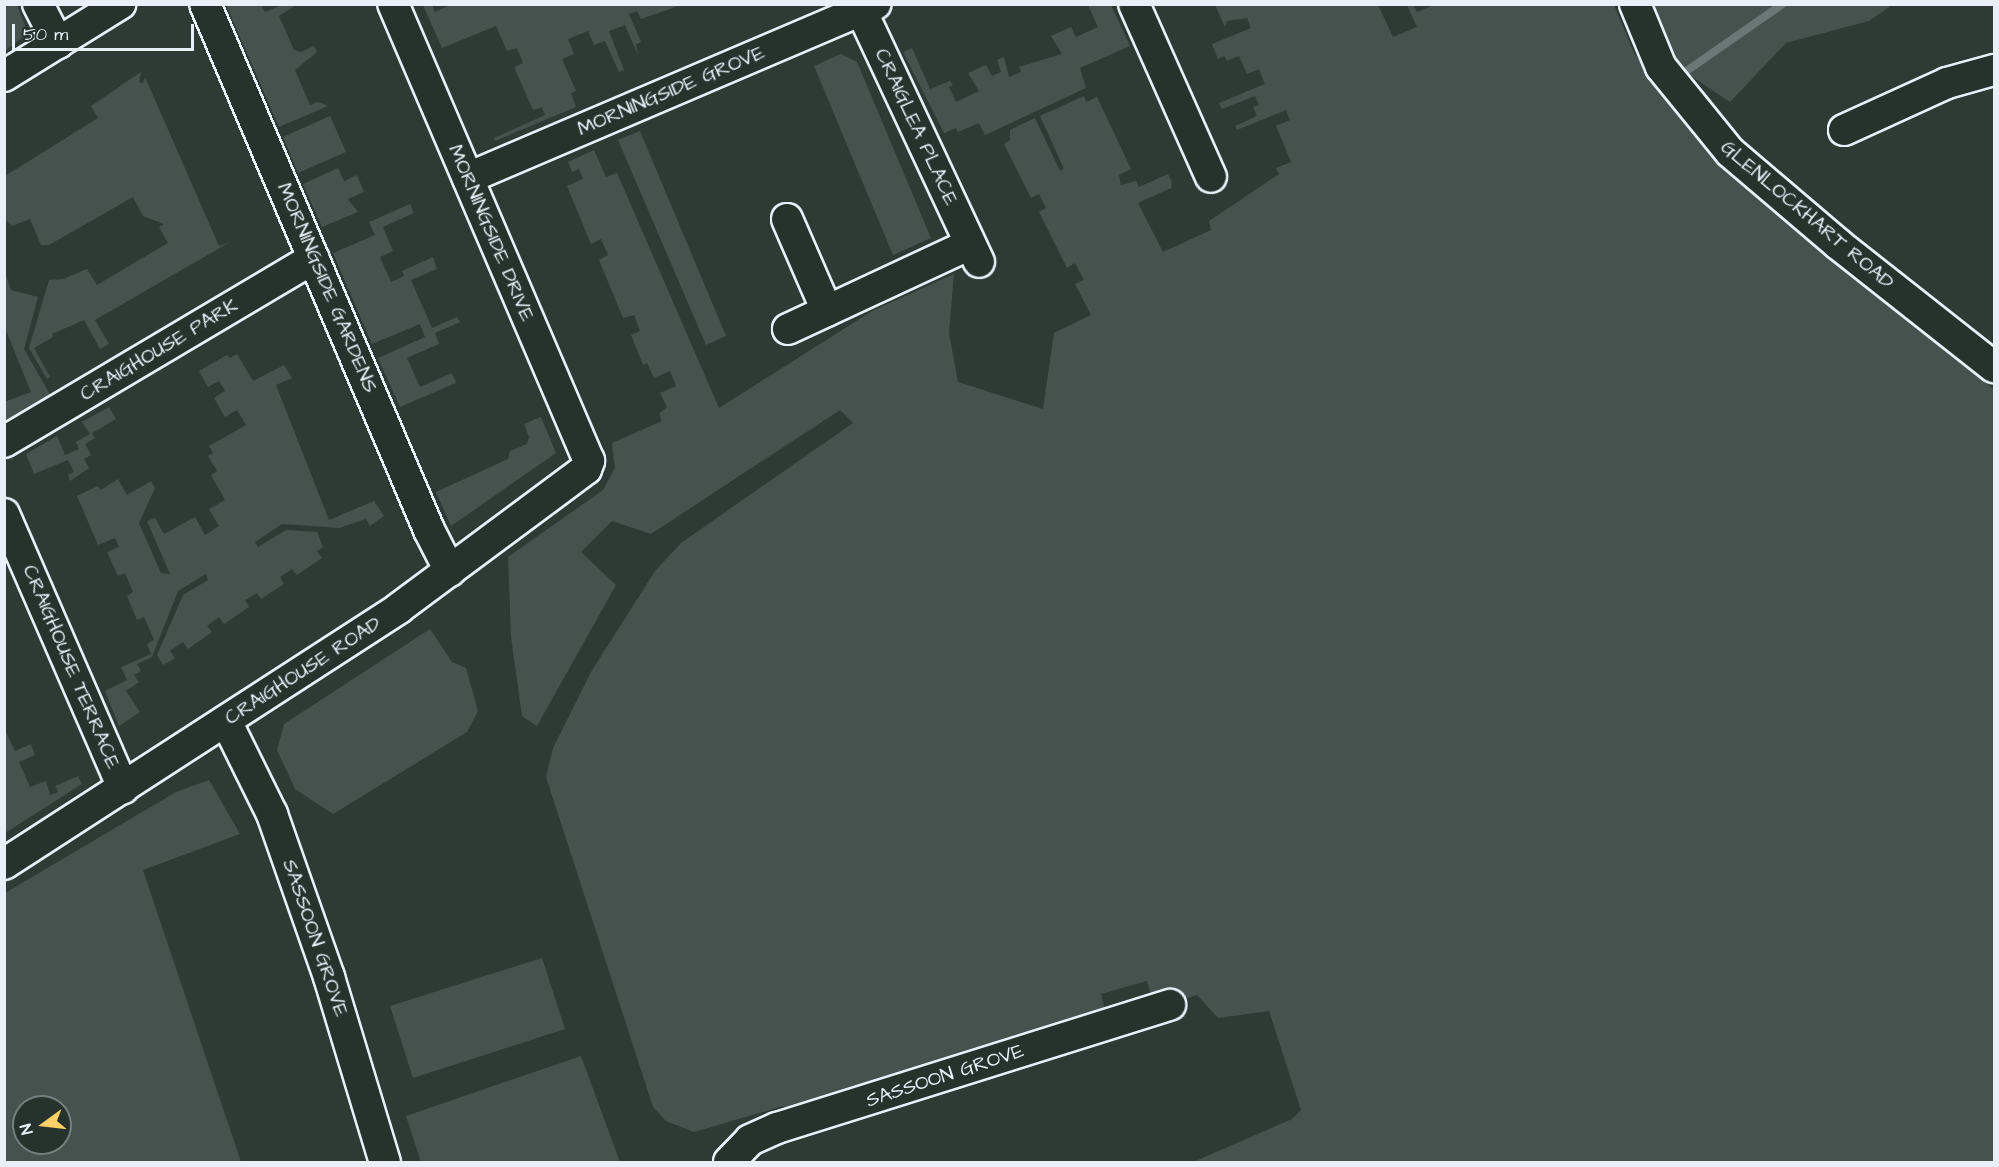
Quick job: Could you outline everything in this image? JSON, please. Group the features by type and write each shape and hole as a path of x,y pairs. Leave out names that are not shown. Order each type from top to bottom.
{"street":[{"path":"38,4 58,43"},
{"path":"4,76 120,4"},
{"name":"MORNINGSIDE GARDENS","path":"205,4 429,530 450,571"},
{"name":"MORNINGSIDE DRIVE","path":"393,4 589,461"},
{"path":"1134,4 1211,177"},
{"name":"GLENLOCKHART ROAD","path":"1635,4 1661,67 1730,152 1838,244 1995,367"},
{"name":"MORNINGSIDE GROVE","path":"468,178 868,7"},
{"name":"CRAIGLEA PLACE","path":"788,329 827,311 975,253 868,7"},
{"path":"1844,130 1947,83 1995,70"},
{"path":"787,219 827,311"},
{"name":"CRAIGHOUSE PARK","path":"4,442 314,258"},
{"name":"CRAIGHOUSE ROAD","path":"4,864 226,722 450,571 586,469 589,461"},
{"name":"CRAIGHOUSE TERRACE","path":"4,514 123,788"},
{"name":"SASSOON GROVE","path":"226,722 272,814 329,977 385,1162"},
{"name":"SASSOON GROVE","path":"729,1162 750,1140 777,1128 1170,1005"}],"shaded area":[{"path":"5,4 17,5 28,33 5,51"},
{"path":"452,4 681,5 641,19 637,11 629,14 641,42 636,44 638,55 625,25 609,31 624,70 619,72 605,41 594,45 588,31 568,39 574,54 562,59 576,91 571,93 576,107 495,141 494,138 545,115 542,107 533,110 514,67 523,63 517,48 507,51 496,26 442,48 423,5 432,5 435,12"},
{"path":"1436,4 1614,5 1634,53 1725,171 1796,223 1994,390 1994,1162 1193,1162 1292,1119 1301,1110 1269,1011 1218,1018 1197,995 1155,1010 1147,981 1101,994 1106,1014 794,1114 783,1106 694,1132 666,1121 653,1107 546,777 553,748 591,672 655,571 681,543 853,423 840,410 651,534 612,521 581,552 616,585 537,726 522,716 511,637 508,557 603,490 615,468 612,443 662,421 659,414 667,407 660,393 676,386 670,371 654,378 647,363 643,365 631,335 640,331 634,315 623,318 599,260 608,255 601,239 591,244 567,186 583,179 579,169 572,172 568,162 594,150 606,177 617,173 719,408 872,311 954,274 949,333 958,382 1043,409 1054,333 1091,315 1075,284 1084,280 1075,263 1067,268 1039,212 1046,208 1039,194 1031,198 1004,144 1010,140 1010,130 1035,118 1060,171 1064,169 1040,116 1084,96 1086,102 1097,97 1131,169 1119,175 1121,185 1136,181 1139,187 1168,174 1172,182 1171,188 1138,203 1163,252 1211,230 1209,221 1279,174 1276,168 1291,162 1276,126 1290,120 1286,110 1237,130 1235,126 1257,116 1253,107 1259,105 1255,96 1222,109 1219,103 1265,84 1259,69 1247,74 1239,56 1227,61 1224,56 1218,59 1212,44 1251,28 1247,18 1227,21 1225,27 1215,5 1378,5 1393,37 1417,27 1407,5 1413,5 1417,12"},
{"path":"226,5 261,5 265,12 282,5 296,5 279,16 294,50 301,52 314,46 317,52 295,70 310,105 318,102 328,106 279,127"},
{"path":"1088,5 1111,5 1130,46 1080,68 1086,88 985,135 979,123 958,132 956,128 944,133 903,52 912,48 930,89 950,81 953,85 949,87 956,102 979,91 968,73 986,65 992,76 1001,72 997,60 1004,57 1009,77 1021,72 1019,67 1062,54 1051,36 1071,27 1076,37 1098,27"},
{"path":"1651,5 1892,5 1869,21 1786,43 1730,102 1685,72 1656,26"},
{"path":"841,54 857,62 931,238 893,255 814,66"},
{"path":"141,72 139,82 143,83 145,77 219,246 230,242 95,320 109,344 100,349 84,320 52,334 53,337 34,348 50,377 47,379 29,348 49,280 63,279 87,269 97,285 168,243 159,227 164,224 143,216 133,197 49,245 41,245 30,219 12,226 5,220 5,176 98,118 91,106"},
{"path":"330,116 346,152 298,173 283,137"},
{"path":"640,131 726,336 706,345 618,140"},
{"path":"338,168 344,181 357,175 364,192 348,199 358,212 322,227 303,184"},
{"path":"410,204 414,213 383,227 393,251 380,257 391,282 404,276 402,271 433,257 437,269 411,280 432,328 457,317 460,322 435,333 439,344 407,358 420,387 452,373 456,383 400,407 378,358 425,337 420,324 372,344 333,253 375,235 369,222"},
{"path":"5,273 11,290 38,297 24,349 52,398 5,425 4,402 31,392 5,328"},
{"path":"237,354 253,381 284,365 292,378 276,385 329,520 374,501 384,516 370,526 366,519 339,528 282,524 255,542 258,547 286,530 317,532 323,547 317,551 322,558 297,575 292,569 280,577 284,584 261,599 257,593 245,600 249,607 224,624 219,617 207,626 212,632 188,649 183,642 177,646 170,651 175,658 163,665 157,655 183,595 208,580 206,574 178,591 152,657 137,664 141,671 134,675 139,682 126,691 140,712 119,726 105,691 127,680 121,667 151,654 147,644 154,640 144,617 137,620 127,596 133,592 125,573 118,576 107,552 119,547 115,538 98,545 77,496 98,486 101,490 118,479 127,495 151,481 155,488 139,523 161,573 170,574 147,521 155,518 164,534 195,517 205,535 219,526 209,509 225,500 211,475 217,471 208,456 213,453 209,446 246,425 237,410 225,417 214,398 225,391 219,381 208,387 199,371 227,355 230,358"},
{"path":"109,407 116,419 92,433 95,438 85,444 91,455 84,459 89,468 70,481 68,475 74,472 68,460 34,474 26,454 57,436 65,455 79,449 76,442 90,434 82,422"},
{"path":"541,417 556,453 451,526 436,492 508,459 510,451 527,444 529,437 524,424"},
{"path":"430,629 452,662 466,668 478,711 467,732 333,814 295,789 277,750 284,724"},
{"path":"4,728 15,751 31,744 35,755 19,762 30,787 46,781 50,795 58,792 55,786 78,776 82,784 5,833"},
{"path":"209,780 240,834 143,870 241,1162 5,1162 5,893 176,792"},
{"path":"542,958 565,1029 413,1078 390,1006"},
{"path":"581,1056 620,1162 421,1162 406,1116"}],"waterway":[{"path":"1685,72 1783,4"}]}
